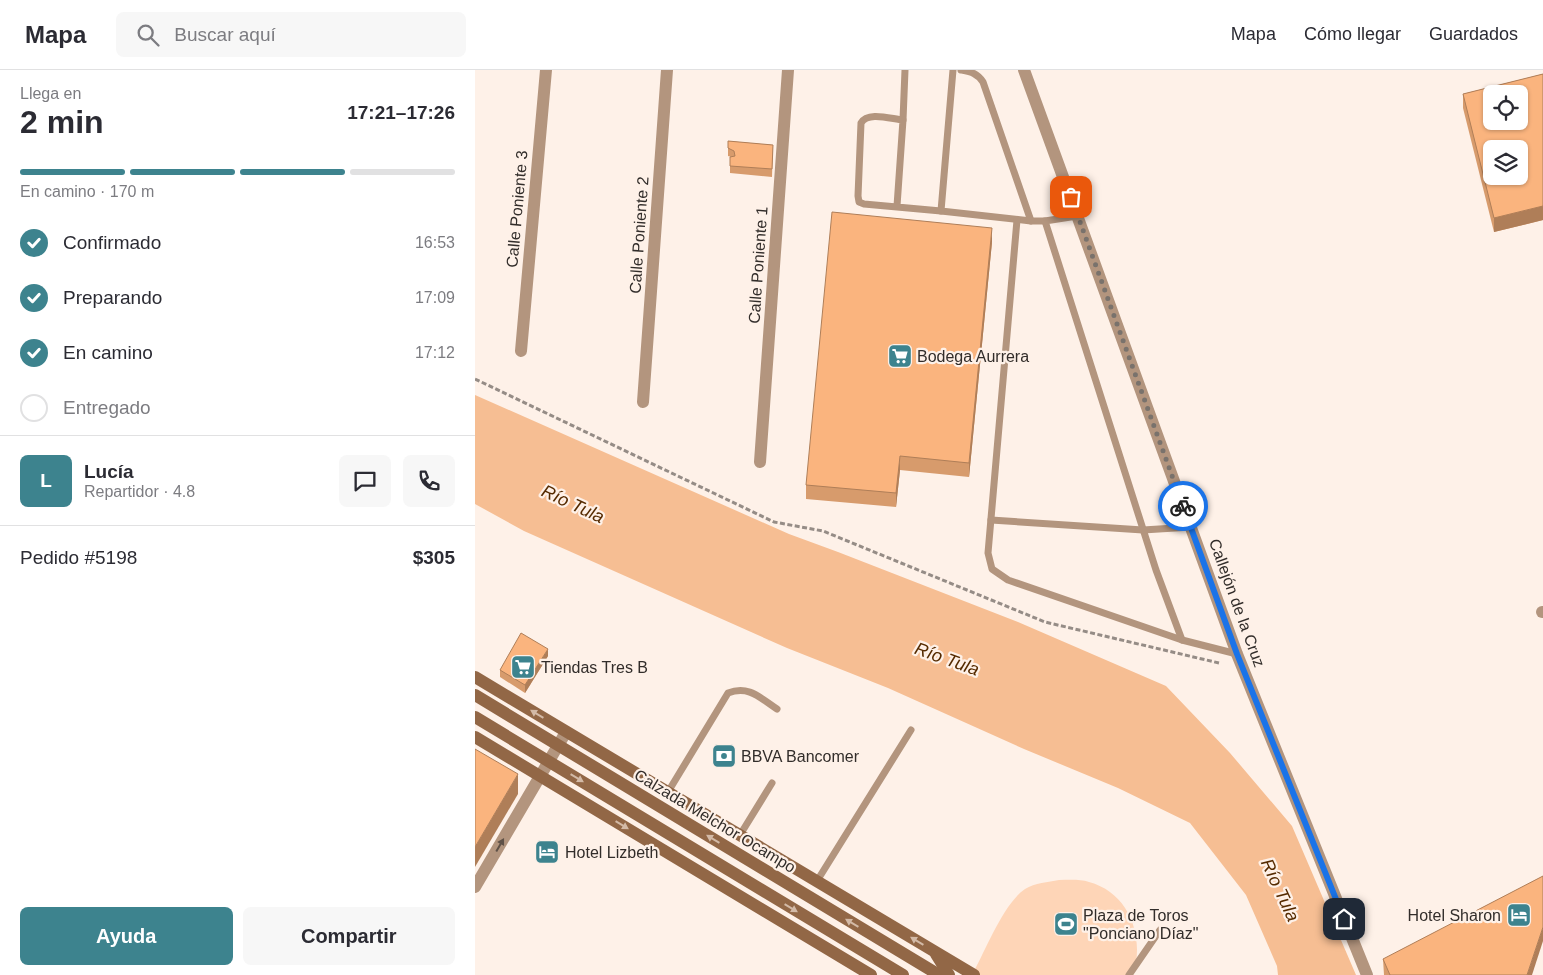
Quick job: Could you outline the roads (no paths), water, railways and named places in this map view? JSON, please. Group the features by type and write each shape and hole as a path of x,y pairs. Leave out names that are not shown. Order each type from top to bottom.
{"main road":[{"path":"475,677 974,975"},
{"name":"Calzada Melchor Ocampo","path":"475,695 939,975"},
{"path":"475,717 903,975"},
{"path":"475,737 871,975"},
{"path":"591,746 620,782"},
{"path":"739,896 763,891"},
{"path":"935,952 949,975"}],"street":[{"name":"Calle Poniente 3","path":"521,351 546,70"},
{"name":"Calle Poniente 2","path":"643,402 667,70"},
{"name":"Calle Poniente 1","path":"760,462 788,70"},
{"name":"Callejón de la Cruz","path":"1024,70 1237,654 1367,975"},
{"path":"475,887 566,732"}],"lane":[{"path":"897,206 905,70"},
{"path":"941,211 953,70"},
{"path":"961,70 973,72 983,82 1031,221"},
{"path":"903,120 869,116 863,119 861,123 859,202 1031,221 1045,221 1077,216"},
{"path":"1017,220 988,553 992,569 1008,580 1182,640 1237,654"},
{"path":"1045,221 1143,530 1182,640"},
{"path":"991,520 1143,530 1191,528"},
{"path":"668,792 728,692 739,688 750,691 777,709"},
{"path":"817,881 911,730"},
{"path":"740,835 772,783"},
{"path":"1129,975 1160,930"}],"water":[{"name":"Río Tula","path":"475,395 789,534 1018,622 1166,686 1230,753 1292,826 1356,975 1278,975 1277,966 1246,895 1190,823 1118,788 1024,749 888,688 787,648 524,531 475,504"}],"place":[{"name":"Bodega Aurrera","path":"900,356"},
{"name":"Tiendas Tres B","path":"523,667"},
{"name":"BBVA Bancomer","path":"724,756"},
{"name":"Hotel Lizbeth","path":"547,852"},
{"name":"Hotel Sharon","path":"1519,915"},
{"name":"Plaza de Toros \"Ponciano Díaz\"","path":"1066,924"}]}
